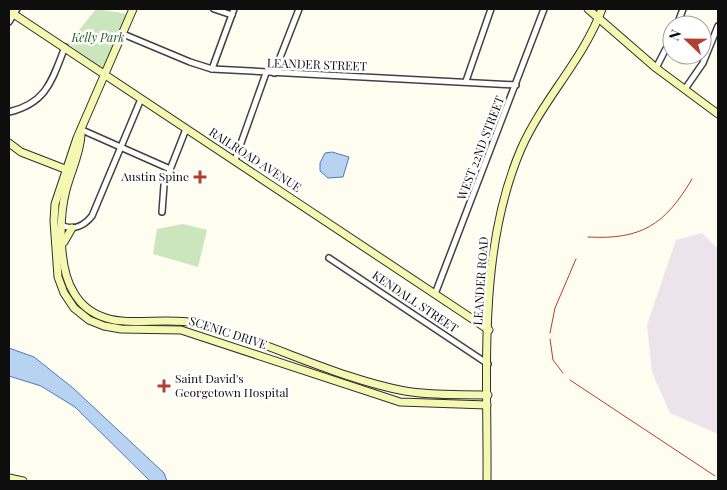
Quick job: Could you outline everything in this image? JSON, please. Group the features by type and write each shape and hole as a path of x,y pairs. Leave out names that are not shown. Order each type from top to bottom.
{"street":[{"path":"9,143 21,152 69,170 82,130 133,9"},
{"path":"214,9 232,16"},
{"path":"212,69 234,9"},
{"path":"274,73 299,9"},
{"path":"466,81 491,9"},
{"name":"WEST 22ND STREET","path":"435,294 544,9"},
{"path":"588,9 656,68 718,114"},
{"name":"LEANDER ROAD","path":"487,481 489,330 495,237 513,170 530,132 587,43 602,9"},
{"path":"9,22 13,11"},
{"name":"RAILROAD AVENUE","path":"13,11 105,75 489,330"},
{"path":"685,89 703,63 718,26"},
{"name":"LEANDER STREET","path":"123,34 190,62 212,69 516,84"},
{"path":"9,112 26,107 42,95 50,82 65,47"},
{"path":"656,68 662,56"},
{"path":"234,160 266,73"},
{"path":"62,225 72,228 82,226 92,216 141,99"},
{"path":"162,212 164,185 186,128"},
{"path":"82,130 170,168"},
{"name":"SCENIC DRIVE","path":"69,170 62,225 65,270 70,286 77,298 89,310 113,320 173,320 206,326 403,391 424,394 488,395"},
{"name":"SCENIC DRIVE","path":"69,170 55,204 54,221 58,277 68,300 89,320 104,326 121,329 171,329 202,336 400,402 487,405"},
{"path":"63,247 65,238 72,228"},
{"name":"KENDALL STREET","path":"329,258 488,365"},
{"path":"171,329 173,320"},
{"path":"202,336 206,326"},
{"path":"245,350 248,341"},
{"path":"291,366 294,356"},
{"path":"356,388 359,378"},
{"path":"400,402 403,391"},
{"path":"9,478 23,481"}],"shaded area":[{"path":"702,233 718,249 718,434 670,413 652,372 647,325 676,240"}],"green space":[{"name":"Kelly Park","path":"96,9 128,14 105,70 68,44"},
{"path":"183,224 207,230 198,267 153,254 157,229"}],"water":[{"path":"332,152 349,157 343,177 328,178 320,171 320,163 325,153"},
{"path":"9,348 34,357 73,388 164,473 167,481 150,481 75,407 41,386 9,376"}],"railway":[{"path":"588,237 623,236 650,226 672,208 692,179"},
{"path":"550,333 555,308 576,259"},
{"path":"550,339 553,360 563,373"},
{"path":"570,380 715,476"}],"place":[{"name":"Austin Spine","path":"200,177"},
{"name":"Saint David's Georgetown Hospital","path":"164,386"}]}
